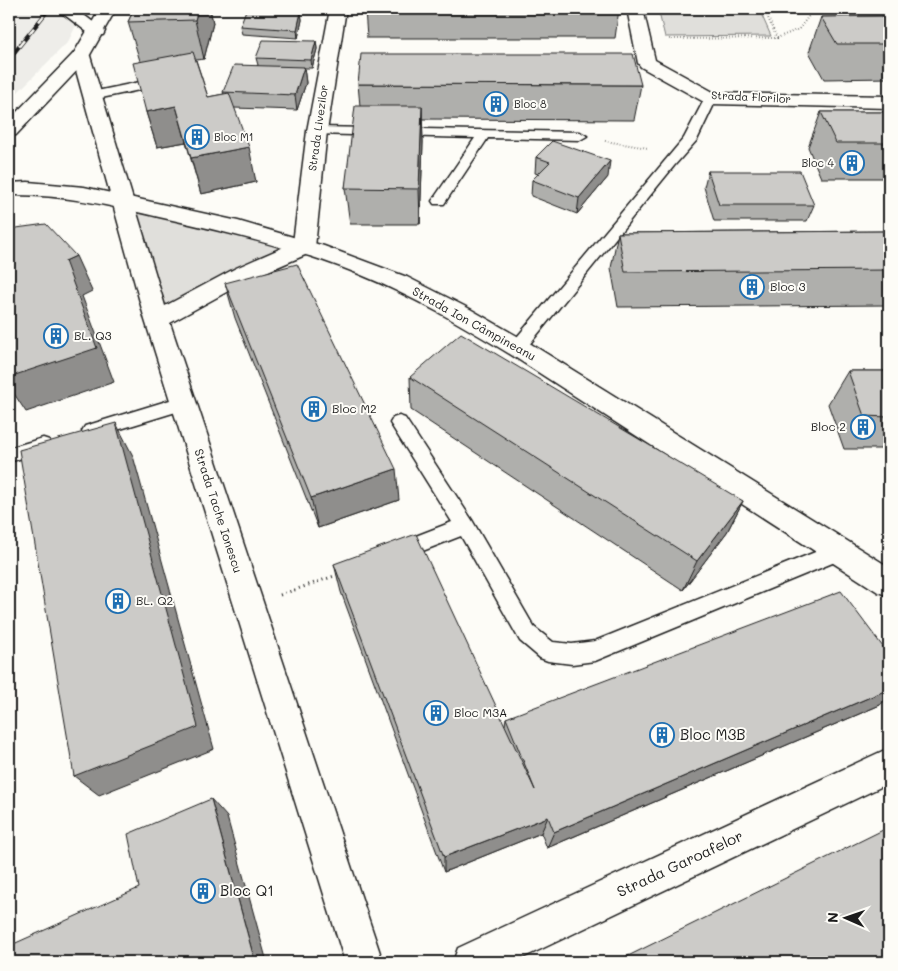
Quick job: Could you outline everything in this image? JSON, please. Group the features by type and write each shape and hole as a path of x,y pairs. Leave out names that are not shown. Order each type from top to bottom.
{"street":[{"path":"64,9 97,31"},
{"path":"9,131 82,56 108,9"},
{"name":"Strada Livezilor","path":"304,247 317,130 338,9"},
{"name":"Strada Florilor","path":"635,9 647,63 711,98 889,102"},
{"name":"Strada Tache Ionescu","path":"82,56 157,320 364,962"},
{"name":"Strada Ion Câmpineanu","path":"9,189 48,188 196,218 304,247 366,269 420,292 518,347 889,583"},
{"path":"157,320 244,273 304,247"},
{"name":"Strada Garoafelor","path":"472,962 889,765"}],"lane":[{"path":"92,96 179,77"},
{"path":"518,347 690,140 711,98"},
{"path":"317,130 580,136"},
{"path":"439,201 484,134"},
{"path":"9,455 183,403"},
{"path":"399,423 465,526 527,634 548,650 572,654 595,651 840,551"},
{"path":"340,574 465,526"}],"path":[{"path":"764,9 776,38"},
{"path":"642,40 776,38 799,29 814,9"},
{"path":"580,136 625,145 679,152"},
{"path":"249,606 340,574"}],"shaded area":[{"path":"9,9 84,9 68,42 9,101"},
{"path":"658,9 759,9 771,36 665,37"},
{"path":"123,202 304,247 157,320"}],"building":[{"path":"134,9 198,9 195,20 128,22"},
{"path":"246,10 301,12 297,30 240,26"},
{"path":"889,16 889,44 837,44 821,17"},
{"path":"263,40 316,41 311,60 256,58"},
{"path":"193,52 208,97 229,93 249,147 191,158 176,106 146,112 133,63"},
{"path":"361,54 633,54 641,85 358,84"},
{"path":"234,65 304,67 295,95 223,92"},
{"path":"355,106 422,106 419,189 345,188"},
{"path":"821,112 889,112 889,143 836,143"},
{"path":"552,141 610,161 579,198 532,180 550,162 536,157"},
{"path":"708,171 800,171 814,205 719,205"},
{"name":"BL. Q3","path":"46,224 76,256 65,261 97,348 9,377 9,229"},
{"path":"889,231 889,270 625,272 618,233"},
{"name":"Bloc M2","path":"297,264 396,469 311,498 225,283"},
{"path":"461,333 743,501 697,561 410,377"},
{"path":"848,371 889,371 889,417 864,416"},
{"name":"BL. Q2","path":"116,423 198,727 74,776 19,450"},
{"path":"416,534 535,790 506,718 841,591 889,655 889,689 554,832 548,817 444,857 334,564"},
{"name":"Bloc Q1","path":"211,799 255,962 9,962 9,946 139,888 128,834"},
{"path":"889,827 889,962 623,962 622,959"}],"railway":[{"path":"9,59 49,9"}],"place":[{"name":"Bloc 8","path":"496,104"},
{"name":"Bloc M1","path":"197,137"},
{"name":"Bloc 4","path":"852,163"},
{"name":"Bloc 3","path":"752,287"},
{"name":"BL. Q3","path":"56,336"},
{"name":"Bloc M2","path":"314,409"},
{"name":"Bloc 2","path":"863,427"},
{"name":"BL. Q2","path":"118,601"},
{"name":"Bloc M3A","path":"436,713"},
{"name":"Bloc M3B","path":"662,735"},
{"name":"Bloc Q1","path":"203,891"}]}
